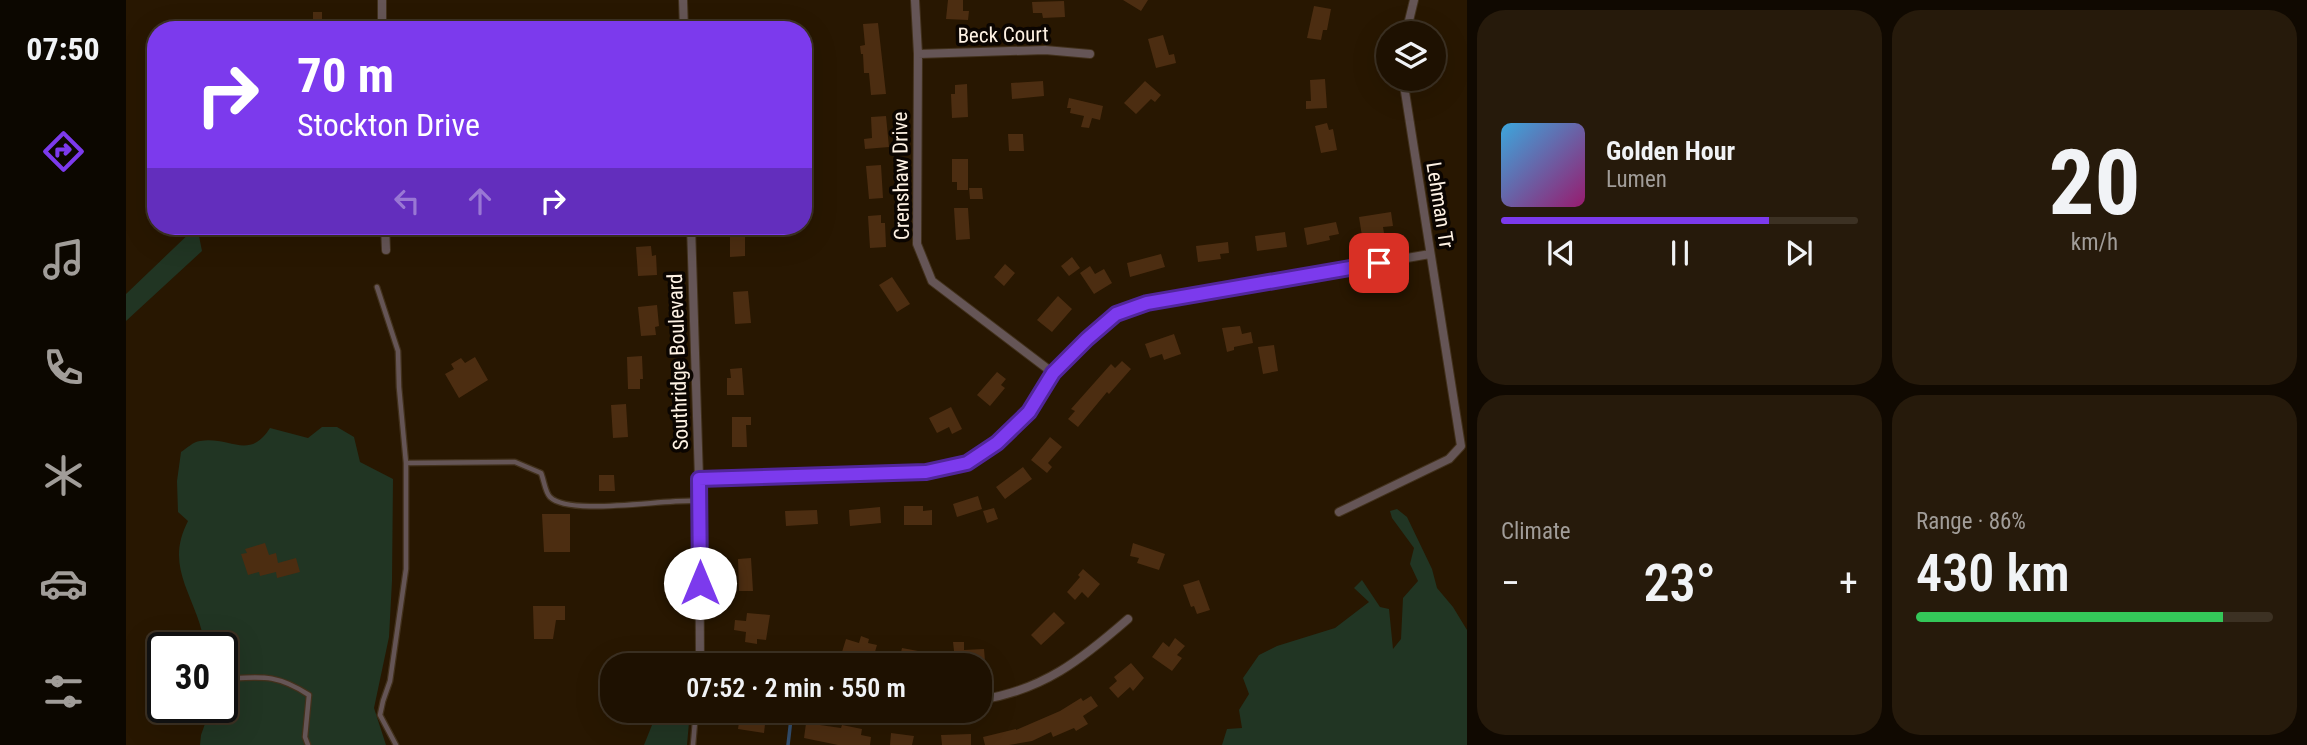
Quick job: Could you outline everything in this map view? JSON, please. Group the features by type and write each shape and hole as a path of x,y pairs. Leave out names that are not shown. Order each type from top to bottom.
{"street":[{"path":"382,0 382,21"},
{"path":"683,0 684,21"},
{"name":"Crenshaw Drive","path":"915,0 918,54 917,244 932,281 1053,373"},
{"path":"1409,21 1414,0"},
{"name":"Beck Court","path":"918,54 1045,50 1090,54"},
{"name":"Lehman Tr","path":"1339,512 1449,459 1461,446 1406,91"},
{"path":"386,235 386,250"},
{"name":"Southridge Boulevard","path":"691,235 700,500 700,653"},
{"path":"699,479 926,472 967,463 997,443 1029,412 1053,373 1116,314 1147,303 1430,254"},
{"path":"992,698 1010,695 1049,679 1097,645 1128,618"}],"lane":[{"path":"377,287 398,351 406,463 406,569 390,681 380,715 396,745"},
{"path":"406,463 514,462 541,472 547,495 558,504 591,507 679,499 700,500"},
{"path":"238,678 267,676 309,695 305,737 308,745"},
{"path":"693,745 695,723"}],"green space":[{"path":"188,235 199,235 202,251 126,321 126,294"},
{"path":"322,427 337,427 354,437 360,462 393,479 389,637 374,708 386,745 200,745 205,723 238,723 238,632 202,632 183,580 179,558 182,534 188,521 178,512 177,481 181,452 200,441 247,445 262,438 270,428 308,438"},
{"path":"1397,509 1407,517 1432,569 1437,588 1467,630 1467,745 1222,745 1227,729 1242,728 1239,710 1249,694 1243,678 1259,655 1277,646 1335,628 1369,602 1354,588 1362,580 1380,607 1389,609 1393,649 1401,639 1403,598 1418,581 1410,564 1414,548 1392,518 1390,511"},
{"path":"653,723 689,723 687,745 644,745"}],"building":[{"path":"948,0 963,0 963,11 969,11 968,20 946,19"},
{"path":"1123,0 1148,0 1141,11"},
{"path":"1064,1 1065,17 1043,18 1042,13 1033,13 1032,2"},
{"path":"1314,6 1331,9 1327,30 1323,30 1321,40 1307,38"},
{"path":"313,12 322,12 322,20 331,21 313,21"},
{"path":"878,23 886,94 871,95 869,73 864,73 860,46 865,45 863,24"},
{"path":"1163,35 1169,55 1174,54 1176,63 1156,68 1148,39"},
{"path":"1325,79 1327,108 1306,109 1306,101 1311,101 1310,80"},
{"path":"1043,81 1044,96 1012,99 1011,83"},
{"path":"1145,81 1161,95 1155,102 1151,99 1136,114 1124,103"},
{"path":"967,84 968,117 952,118 951,94 955,94 955,85"},
{"path":"1069,98 1103,106 1100,120 1092,118 1089,128 1081,127 1084,116 1070,113 1071,108 1067,108"},
{"path":"886,116 889,147 865,149 864,139 872,138 871,117"},
{"path":"1327,123 1329,130 1333,129 1337,150 1321,153 1315,126"},
{"path":"1008,134 1023,134 1024,151 1009,151"},
{"path":"952,159 968,159 968,190 957,190 957,182 952,182"},
{"path":"881,165 883,198 869,199 866,166"},
{"path":"969,188 982,188 983,199 970,199"},
{"path":"954,208 968,208 970,239 956,240"},
{"path":"1391,212 1393,226 1383,227 1384,233 1362,236 1359,217"},
{"path":"881,215 881,223 885,223 886,247 870,248 868,216"},
{"path":"1336,222 1339,234 1329,236 1330,240 1307,245 1304,228"},
{"path":"1285,232 1287,247 1257,251 1255,236"},
{"path":"730,235 745,235 745,256 730,257"},
{"path":"1228,242 1229,253 1220,254 1221,259 1198,262 1196,246"},
{"path":"651,246 652,256 656,255 657,275 638,276 636,247"},
{"path":"1161,254 1165,267 1130,277 1127,263"},
{"path":"1072,257 1080,268 1069,276 1061,266"},
{"path":"1005,264 1015,273 1004,286 994,277"},
{"path":"1090,266 1095,274 1104,269 1112,283 1094,294 1080,273"},
{"path":"892,277 910,304 897,312 879,285"},
{"path":"748,291 751,323 735,324 733,292"},
{"path":"1058,296 1072,309 1052,332 1037,320"},
{"path":"657,305 659,326 655,327 656,335 641,336 638,307"},
{"path":"1240,326 1242,334 1251,332 1253,343 1234,347 1234,350 1227,352 1222,328"},
{"path":"1174,334 1181,354 1164,360 1162,354 1150,358 1145,344"},
{"path":"1274,345 1278,371 1263,374 1258,347"},
{"path":"642,356 643,379 640,379 640,389 628,389 627,357"},
{"path":"475,357 488,380 459,398 445,374 454,369 451,364 461,358 465,363"},
{"path":"1122,361 1131,369 1109,394 1107,392 1078,427 1068,419 1075,411 1071,409 1111,364 1115,368"},
{"path":"742,368 744,395 727,395 730,369"},
{"path":"997,372 1006,379 1001,385 1005,388 990,406 977,395"},
{"path":"626,404 628,437 613,438 611,405"},
{"path":"951,407 962,429 952,434 949,427 937,433 929,418"},
{"path":"732,417 751,417 751,425 746,425 747,447 732,447"},
{"path":"1050,437 1062,447 1048,463 1052,467 1047,473 1031,460"},
{"path":"1023,467 1032,479 1005,499 996,487"},
{"path":"599,475 614,475 615,491 599,491"},
{"path":"978,496 982,509 957,517 953,504"},
{"path":"904,506 923,506 923,511 932,510 932,525 904,525"},
{"path":"880,507 881,523 850,526 849,510"},
{"path":"994,508 998,519 987,523 983,511"},
{"path":"817,510 818,524 786,526 785,511"},
{"path":"542,514 570,514 570,552 544,552"},
{"path":"265,543 269,555 276,553 278,563 296,558 300,572 277,578 276,572 260,576 259,572 248,575 241,554 247,553 245,549"},
{"path":"1133,543 1165,554 1159,570 1137,563 1139,558 1130,556"},
{"path":"751,558 753,591 739,591 738,559"},
{"path":"1083,569 1100,584 1088,598 1082,592 1075,600 1067,592 1080,577 1078,575"},
{"path":"1199,580 1210,610 1197,614 1194,606 1191,607 1183,585"},
{"path":"533,606 565,606 565,620 556,620 553,639 534,639"},
{"path":"1054,612 1065,623 1041,645 1031,635"},
{"path":"747,613 770,615 766,640 757,639 757,644 745,642 746,632 734,630 735,620 746,621"},
{"path":"861,636 869,639 868,643 877,645 875,653 842,652 846,639 859,643"},
{"path":"1175,638 1185,646 1177,655 1182,658 1172,671 1152,657 1163,642 1169,647"},
{"path":"953,642 964,642 964,650 984,649 984,653 951,653 954,651"},
{"path":"902,648 929,653 901,653"},
{"path":"1131,663 1144,678 1133,691 1130,687 1118,698 1109,688 1117,681 1114,677"},
{"path":"1091,696 1098,706 1083,716 1088,724 1076,731 1074,728 1053,737 1051,732 1032,741 1009,745 985,745 983,737 1016,730 1060,711 1081,698 1083,701"},
{"path":"739,723 765,723 764,733 738,729"},
{"path":"806,723 862,729 861,735 871,737 870,745 838,745 804,738"},
{"path":"891,733 914,736 912,745 890,745"},
{"path":"971,734 971,745 942,745 941,735"}],"waterway":[{"path":"788,745 791,723"}],"route":[{"path":"700,583 699,479 926,472 967,463 997,443 1029,412 1053,373 1116,314 1147,303 1379,263"}]}
